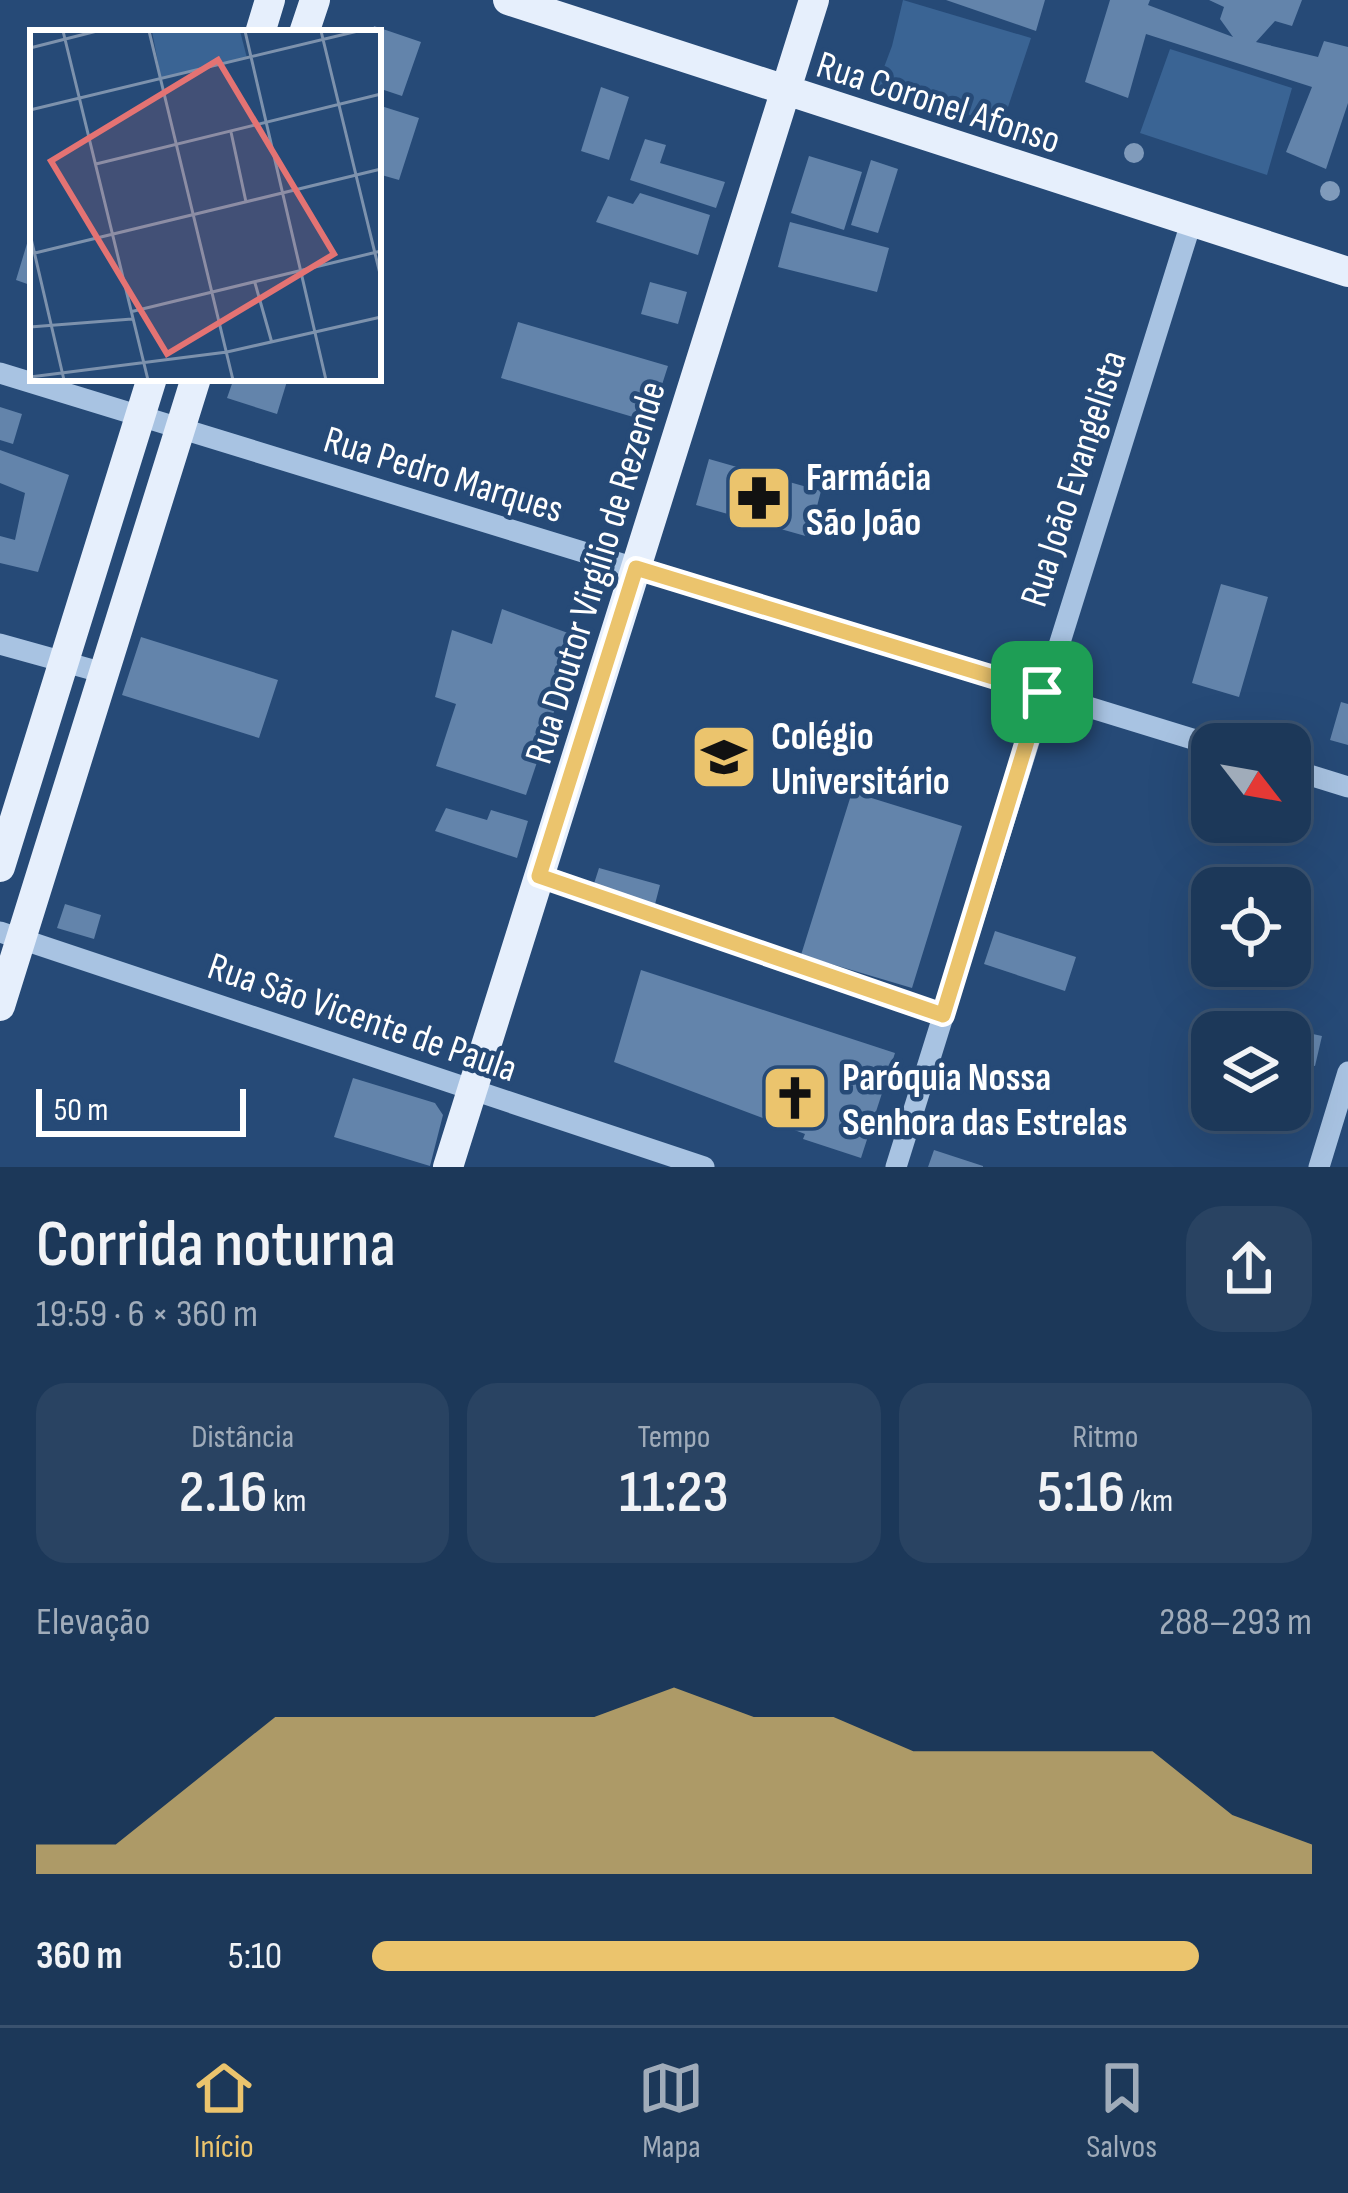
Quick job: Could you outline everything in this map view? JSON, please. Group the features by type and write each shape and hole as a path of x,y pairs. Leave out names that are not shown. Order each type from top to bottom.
{"main road":[{"path":"261,30 270,0"},
{"path":"305,30 315,0"},
{"name":"Rua Coronel Afonso","path":"508,0 1348,272"},
{"name":"Rua Doutor Virgílio de Rezende","path":"448,1167 814,0"},
{"path":"0,867 151,381"},
{"path":"0,1006 10,936 104,674 195,381"}],"street":[{"name":"Rua João Evangelista","path":"896,1167 1191,223"},
{"name":"Rua Pedro Marques","path":"0,373 1191,738"},
{"path":"0,644 104,674"},
{"path":"1311,776 1348,788"},
{"path":"539,876 943,1015"},
{"name":"Rua São Vicente de Paula","path":"10,936 704,1167"},
{"path":"1319,1167 1348,1072"}],"shaded area":[{"path":"903,0 1031,38 1002,125 877,86"},
{"path":"1170,49 1292,88 1267,175 1140,133"}],"building":[{"path":"946,0 1045,0 1036,31"},
{"path":"1110,0 1150,0 1148,5 1233,37 1220,19 1224,7 1209,0 1302,0 1292,26 1275,21 1256,42 1318,57 1324,41 1348,47 1348,103 1326,169 1286,152 1312,87 1146,34 1128,98 1085,82"},
{"path":"374,26 421,42 402,96 381,89 381,30 373,30"},
{"path":"601,87 629,97 609,160 581,151"},
{"path":"381,106 419,118 399,180 381,175"},
{"path":"645,139 666,145 660,163 725,182 716,208 630,180"},
{"path":"809,156 862,172 844,230 791,213"},
{"path":"871,160 898,169 878,233 851,225"},
{"path":"640,193 710,215 698,255 596,222 608,196 633,204"},
{"path":"790,222 889,248 877,292 778,267"},
{"path":"30,234 30,285 16,280"},
{"path":"650,282 687,292 678,324 641,314"},
{"path":"518,322 668,366 650,422 501,378"},
{"path":"233,381 287,381 277,414 227,398"},
{"path":"0,407 22,414 13,444 0,440"},
{"path":"0,450 69,475 38,572 0,563 0,536 15,540 25,493 0,483"},
{"name":"Farmácia São João","path":"709,459 821,491 809,537 696,505"},
{"path":"1221,584 1268,597 1239,697 1192,683"},
{"path":"502,609 579,637 526,795 436,766 456,704 435,697 452,630 492,644"},
{"path":"141,637 278,680 259,738 122,695"},
{"path":"1341,702 1348,704 1348,745 1330,740"},
{"path":"852,792 962,826 912,988 801,955"},
{"path":"446,808 487,820 491,810 528,821 517,858 435,831"},
{"path":"599,868 660,885 654,908 592,890"},
{"path":"65,904 101,915 94,939 57,928"},
{"path":"995,931 1076,957 1065,991 984,964"},
{"name":"Paróquia Nossa Senhora das Estrelas","path":"641,970 895,1053 861,1158 614,1062"},
{"path":"1311,1034 1322,1036 1315,1066 1311,1065"},
{"path":"353,1078 435,1103 443,1115 430,1166 334,1137"},
{"path":"934,1150 983,1166 983,1167 928,1167"}],"place":[{"name":"Farmácia São João","path":"759,498"},
{"name":"Colégio Universitário","path":"724,757"},
{"name":"Paróquia Nossa Senhora das Estrelas","path":"795,1098"}],"route":[{"path":"636,568 1042,692 943,1015 539,876 636,568"}]}
